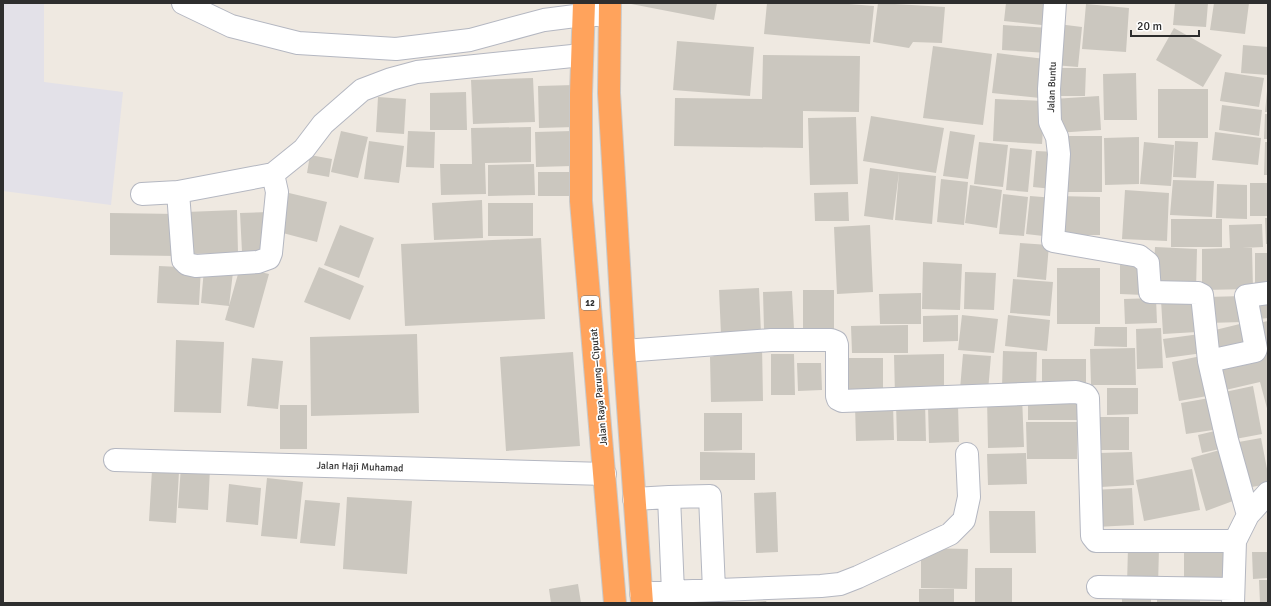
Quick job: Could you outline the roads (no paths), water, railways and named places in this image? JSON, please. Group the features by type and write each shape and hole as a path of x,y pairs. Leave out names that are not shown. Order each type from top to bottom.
{"highway":[{"name":"Jalan Raya Parung—Ciputat","path":"583,9 581,201 615,603"},
{"path":"610,9 609,93 624,351 641,598"}],"street":[{"path":"182,3 231,26 298,43 396,49 470,40 583,9 610,9"},
{"name":"Jalan Buntu","path":"1055,3 1049,89 1050,122 1056,134 1060,154 1053,242 1139,256 1148,263 1150,292 1202,295 1209,361"},
{"path":"142,194 178,192 273,174 304,149 323,124 362,90 392,79 417,72 582,55"},
{"path":"178,192 182,260 187,264 196,266 258,262 269,258 272,253 277,192 273,174"},
{"path":"1248,515 1227,440 1209,361 1255,351 1256,349 1246,296 1268,293"},
{"path":"624,351 771,340 831,340 836,342 837,345 837,396 838,399 842,401 1076,392 1086,395 1088,398 1092,536 1096,542 1235,541"},
{"path":"641,598 673,592 821,586 840,584 858,577 950,534 964,520 969,497 967,454"},
{"name":"Jalan Haji Muhamad","path":"115,460 605,474"},
{"path":"1098,587 1233,596 1235,541 1248,515 1268,493"},
{"path":"634,499 710,496 714,590"},
{"path":"669,497 673,592"}]}
